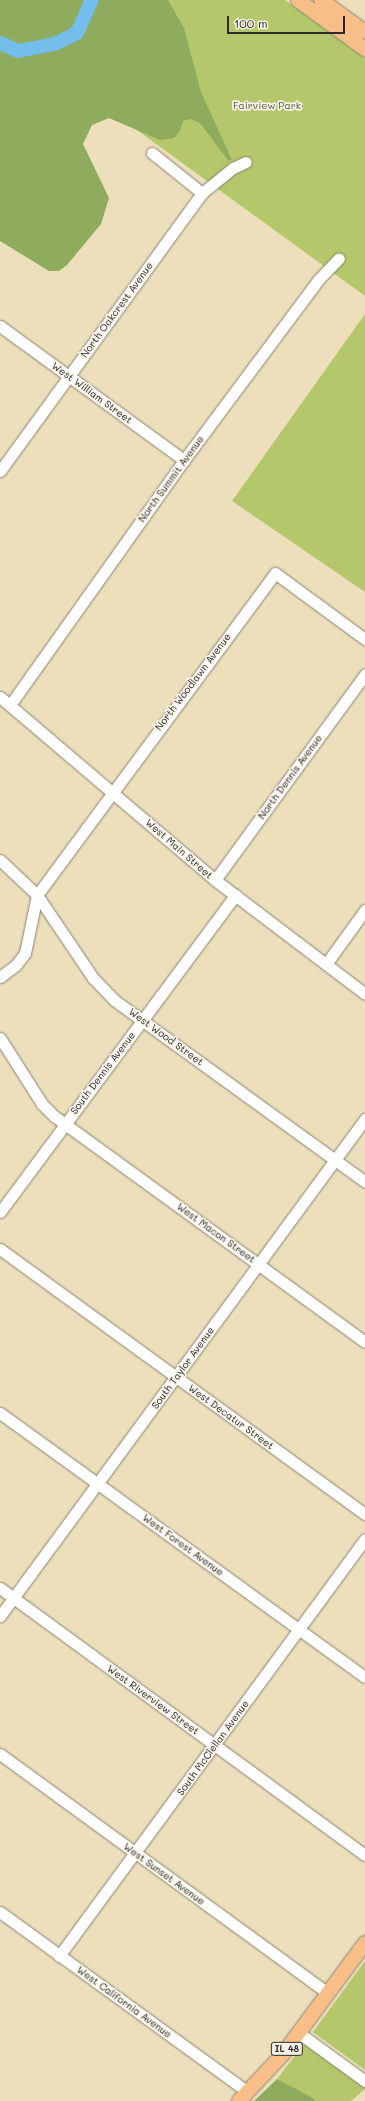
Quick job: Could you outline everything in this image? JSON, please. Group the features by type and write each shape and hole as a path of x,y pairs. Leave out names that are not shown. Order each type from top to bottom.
{"main road":[{"path":"298,0 365,49"},
{"path":"321,0 365,32"},
{"name":"IL 48","path":"244,2097 299,2033 365,1943"}],"street":[{"path":"152,153 202,193"},
{"name":"North Oakcrest Avenue","path":"0,471 202,193 233,168 246,162"},
{"name":"North Summit Avenue","path":"10,706 184,460 318,280 339,258"},
{"name":"West William Street","path":"0,326 184,460"},
{"name":"North Woodlawn Avenue","path":"37,895 275,573 365,639"},
{"name":"North Dennis Avenue","path":"215,880 365,674"},
{"name":"West Main Street","path":"0,696 215,880 365,994"},
{"name":"West Wood Street","path":"0,860 37,895 103,990 365,1182"},
{"path":"0,977 16,965 25,953 37,895"},
{"name":"South Dennis Avenue","path":"0,1212 235,895"},
{"path":"326,964 365,910"},
{"name":"West Macon Street","path":"0,1038 42,1104 66,1124 365,1342"},
{"name":"South Taylor Avenue","path":"0,1616 97,1483 177,1378 365,1118"},
{"name":"West Decatur Street","path":"0,1249 365,1514"},
{"name":"West Forest Avenue","path":"0,1413 365,1677"},
{"name":"South McClellan Avenue","path":"60,1956 300,1630 365,1539"},
{"name":"West Riverview Street","path":"0,1588 365,1855"},
{"name":"West Sunset Avenue","path":"0,1754 328,1993"},
{"name":"West California Avenue","path":"0,1912 244,2097"},
{"path":"299,2033 365,2081"}],"green space":[{"name":"Fairview Park","path":"0,0 285,0 365,58 365,296 115,114"},
{"path":"0,0 168,0 184,28 201,92 232,160 228,160 200,123 190,119 183,121 180,131 174,138 160,140 109,118 92,125 83,144 109,198 101,224 67,265 59,271 49,271 0,241"},
{"path":"365,314 365,592 232,501"},
{"path":"365,1961 365,2070 313,2032"},
{"path":"308,2039 365,2081 365,2089 351,2101 316,2101 277,2079"},
{"path":"277,2079 311,2097 316,2101 254,2101"}],"waterway":[{"path":"0,43 18,51 55,44 77,33 92,0"}]}
